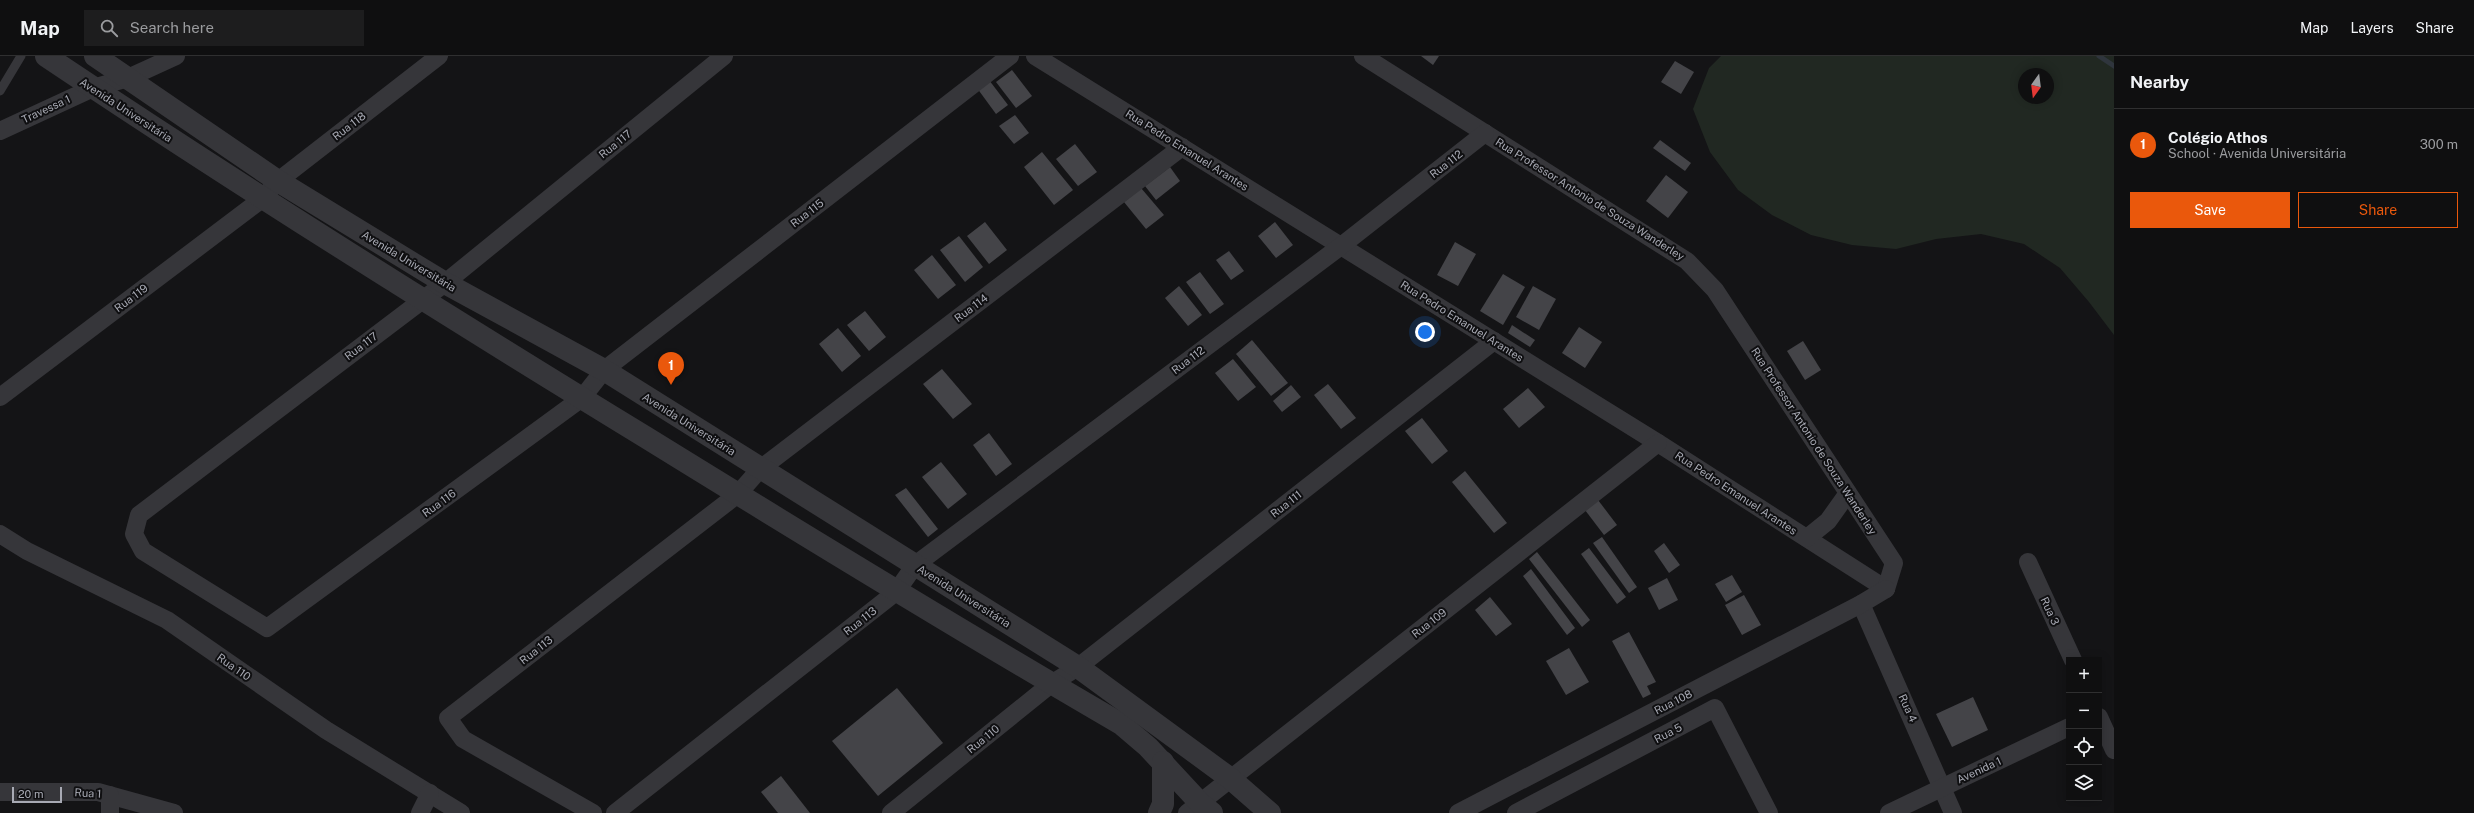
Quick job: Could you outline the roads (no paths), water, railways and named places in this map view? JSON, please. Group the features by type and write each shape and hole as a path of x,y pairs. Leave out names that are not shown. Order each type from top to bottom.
{"street":[{"name":"Avenida Universitária","path":"46,56 262,199 422,300 896,592 1121,724 1163,762 1200,810"},
{"name":"Avenida Universitária","path":"94,56 278,181 445,283 604,370 1078,667 1231,779 1270,813"},
{"name":"Travessa 1","path":"0,131 93,88 128,78 176,56"},
{"name":"Rua 118","path":"262,199 278,181 439,56"},
{"name":"Rua 117","path":"267,628 143,551 134,534 139,515 445,283 724,56"},
{"name":"Rua 115","path":"604,370 1010,56"},
{"name":"Rua Pedro Emanuel Arantes","path":"1036,56 1658,443 1886,589"},
{"name":"Rua Professor Antonio de Souza Wanderley","path":"1363,56 1688,261 1715,290 1894,563 1886,589"},
{"name":"Rua 112","path":"896,592 915,565 1341,246 1485,133"},
{"name":"Rua 114","path":"760,469 1182,147"},
{"name":"Rua 119","path":"0,397 262,199"},
{"name":"Rua 111","path":"1078,667 1494,341"},
{"name":"Rua 116","path":"267,628 582,398 604,370"},
{"name":"Rua 109","path":"1200,810 1231,779 1658,443"},
{"name":"Rua 113","path":"593,813 463,739 448,718 738,494 760,469"},
{"path":"1807,538 1828,520 1848,493"},
{"name":"Rua 110","path":"0,534 27,551 166,620 326,730 461,813"},
{"name":"Rua 3","path":"2028,562 2072,657"},
{"name":"Rua 108","path":"1458,813 1862,604 1886,589"},
{"name":"Rua 113","path":"615,813 896,592"},
{"name":"Rua 4","path":"1862,604 1953,813"},
{"name":"Rua 110","path":"891,813 1051,684 1078,667"},
{"name":"Rua 5","path":"1516,813 1715,708 1770,813"},
{"path":"2102,724 2114,750"},
{"name":"Avenida 1","path":"1889,813 2066,728"},
{"path":"1159,813 1163,804 1163,762"},
{"name":"Rua 1","path":"0,792 98,792 174,813"},
{"path":"420,813 430,793"},
{"path":"110,795 110,813"}],"lane":[{"path":"0,91 21,56"}],"waterway":[{"path":"2099,56 2114,66"}],"place":[{"name":"Colégio Athos","path":"671,385"}]}
